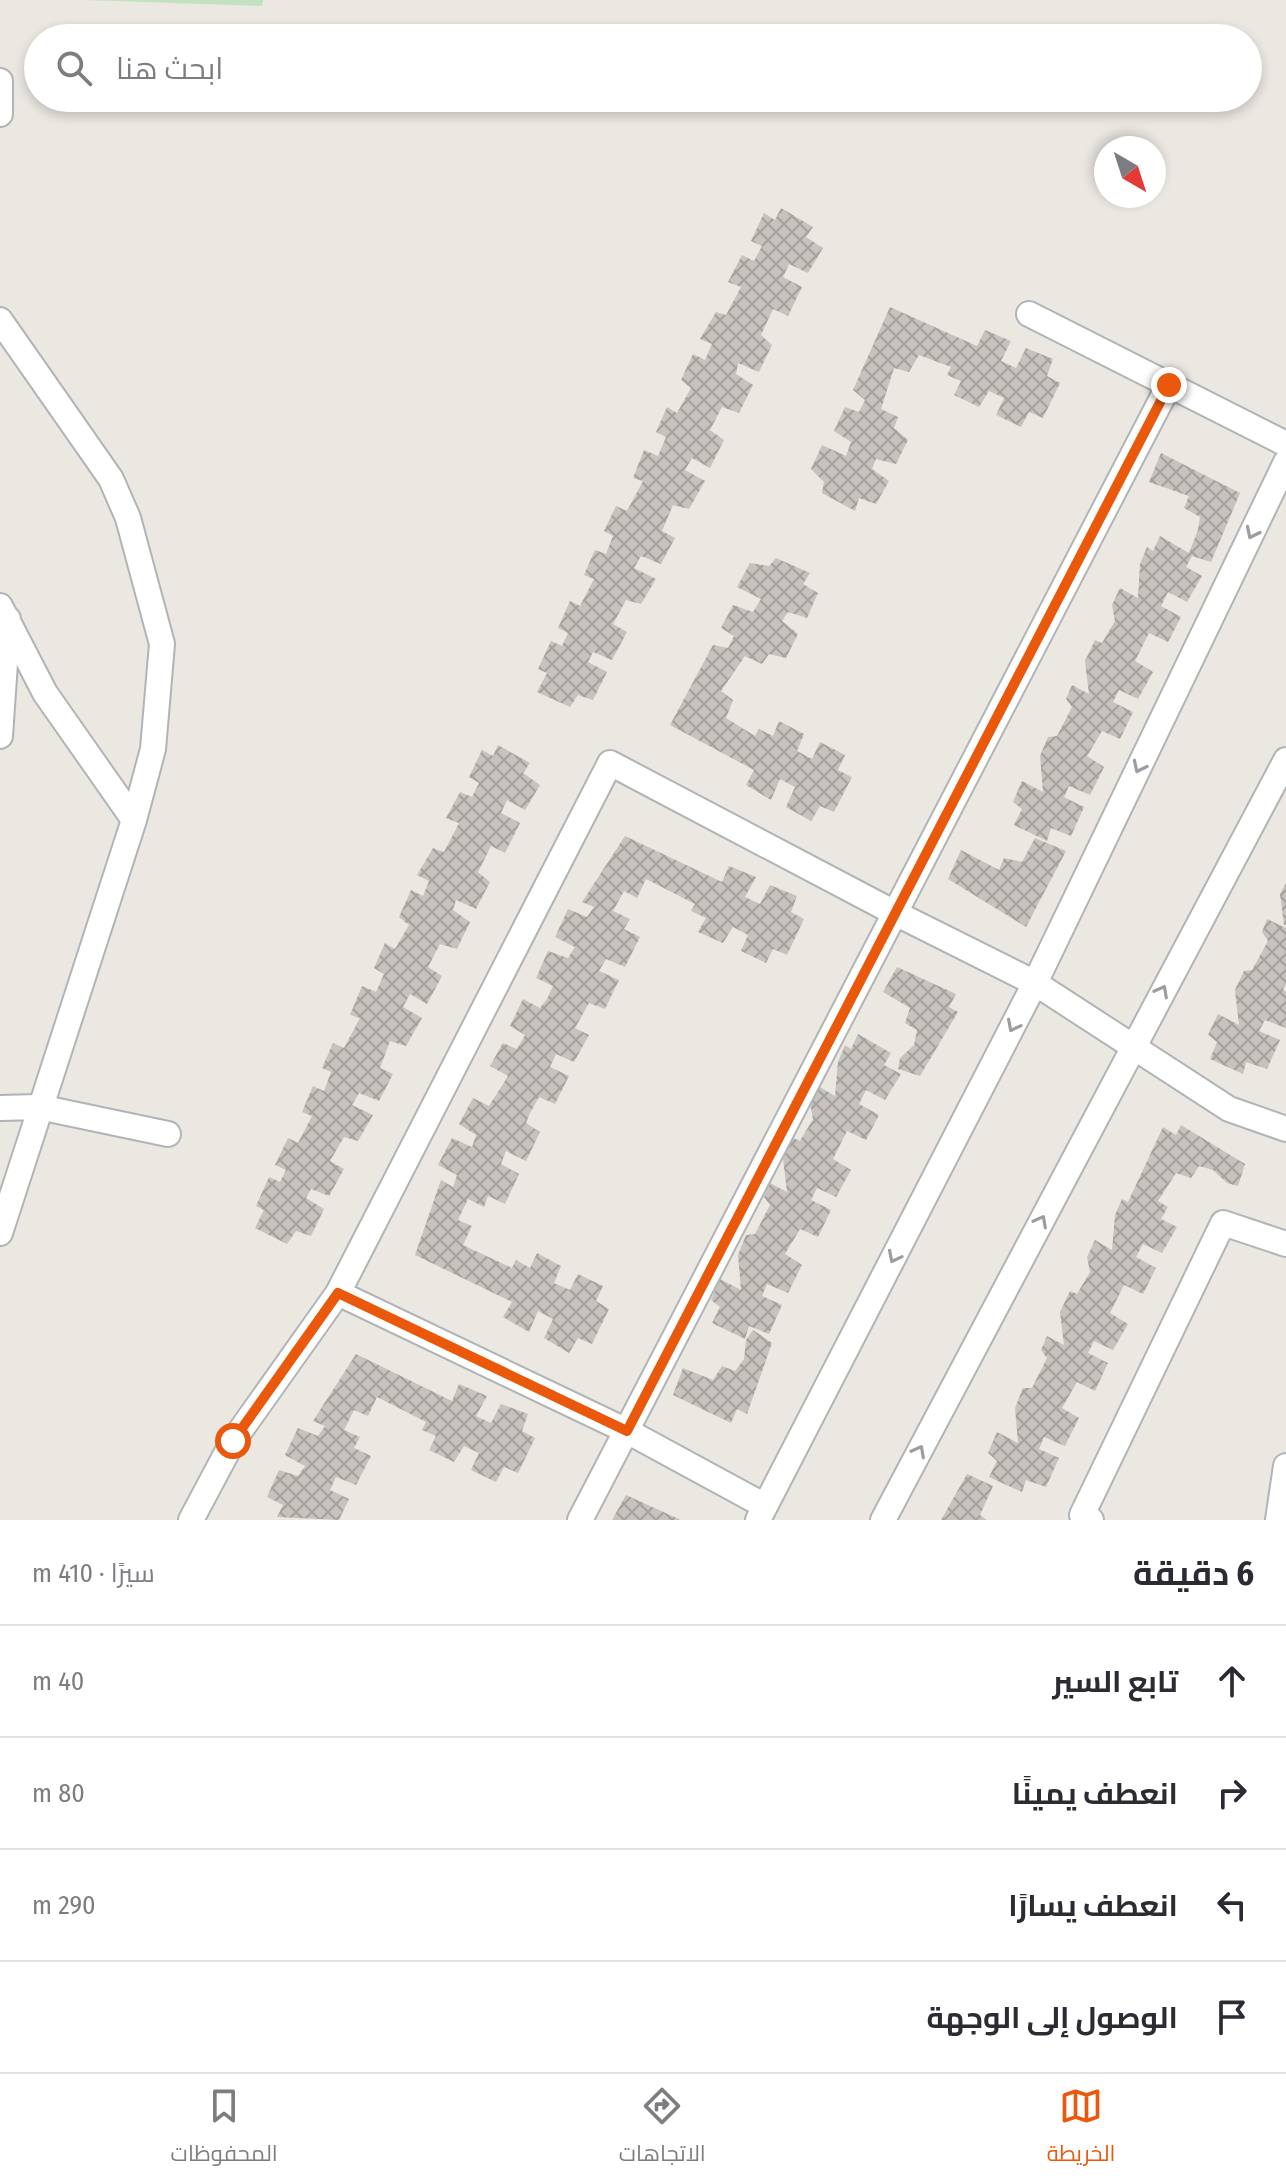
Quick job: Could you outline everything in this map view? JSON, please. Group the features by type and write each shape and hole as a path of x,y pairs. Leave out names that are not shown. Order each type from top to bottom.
{"street":[{"path":"0,81 0,114"},
{"path":"1029,314 1286,444"},
{"path":"0,320 111,479 128,518 150,590 162,644 161,687 153,749 134,820 0,1233"},
{"path":"580,1520 1169,385"},
{"path":"338,1293 627,1431 762,1513 1035,983 1286,462"},
{"path":"4,613 45,693 134,820"},
{"path":"0,736 4,613"},
{"path":"883,1520 1286,760"},
{"path":"191,1520 233,1441 338,1293 610,763 1035,983 1229,1109 1286,1129"},
{"path":"0,1108 39,1107 168,1134"},
{"path":"1091,1520 1082,1515 1223,1223 1286,1244"},
{"path":"1278,1520 1286,1466"}],"green space":[{"path":"84,0 263,0 262,6"}],"building":[{"path":"781,208 813,227 806,237 823,248 808,273 789,264 783,277 802,287 788,316 773,309 761,335 772,345 759,372 738,363 736,374 753,385 739,413 722,407 710,430 724,440 710,468 692,458 685,470 705,481 689,509 673,505 662,531 675,538 661,564 641,556 634,568 656,579 641,604 626,600 613,624 627,632 612,660 593,652 588,662 607,672 593,700 578,695 570,707 537,692 547,673 538,669 551,641 562,646 568,633 558,628 570,601 580,606 594,579 584,575 595,550 606,554 613,536 604,531 616,506 627,511 643,481 633,478 644,450 658,456 666,437 656,432 667,407 677,413 691,388 681,380 693,354 705,360 712,344 700,339 716,312 726,315 741,287 728,282 742,255 754,261 762,246 751,241 764,213 775,220"},
{"path":"890,307 977,346 985,330 1011,341 1001,361 1016,368 1026,348 1053,359 1047,376 1060,383 1043,418 1029,412 1021,427 996,415 1004,398 989,391 979,407 954,395 961,381 947,375 951,367 919,355 909,372 894,368 881,409 898,417 894,428 908,440 896,464 876,459 872,469 889,481 876,504 859,498 855,511 822,493 824,482 811,469 822,445 846,456 851,442 834,431 845,407 859,412 865,400 853,390"},
{"path":"1161,453 1240,493 1211,562 1192,556 1186,567 1202,576 1187,602 1168,592 1161,606 1181,617 1168,642 1149,633 1135,661 1153,672 1138,699 1119,690 1113,702 1133,712 1120,739 1102,731 1087,756 1104,767 1090,795 1069,786 1064,797 1084,807 1071,836 1051,828 1047,841 1014,825 1022,809 1013,802 1022,781 1043,792 1040,756 1048,737 1057,736 1072,707 1066,699 1072,685 1089,694 1085,661 1095,640 1102,643 1115,621 1112,605 1120,588 1138,598 1140,564 1147,547 1153,551 1160,536 1189,553 1198,530 1200,517 1184,508 1189,496 1149,482"},
{"path":"776,558 810,573 803,584 818,593 807,618 788,612 782,621 798,634 786,658 769,654 762,664 745,656 721,691 733,700 726,718 755,736 759,729 773,736 779,721 804,734 797,751 812,759 820,742 845,755 838,770 852,777 834,812 820,806 811,821 786,807 795,787 780,779 771,800 746,785 754,770 670,725 713,645 728,648 734,636 721,628 733,605 753,612 761,599 737,587 750,563 769,566"},
{"path":"498,745 530,763 523,773 540,785 525,810 507,800 501,813 520,823 505,853 491,846 478,872 490,882 476,909 456,900 453,910 470,922 457,949 440,944 428,967 442,976 427,1004 410,994 403,1007 422,1018 406,1046 390,1041 380,1068 393,1074 379,1101 359,1093 352,1105 373,1115 358,1141 344,1137 330,1161 344,1169 329,1196 311,1189 306,1198 324,1209 311,1236 296,1231 287,1244 255,1228 264,1210 256,1206 269,1177 280,1182 286,1170 275,1165 288,1138 298,1143 312,1116 302,1112 313,1086 324,1091 331,1072 322,1068 333,1043 344,1048 360,1018 350,1015 362,986 376,992 384,974 374,968 385,943 395,949 409,925 399,917 411,890 423,896 429,881 417,875 433,848 444,852 459,823 446,818 460,792 472,797 479,783 469,777 482,750 493,756"},
{"path":"625,836 722,882 729,866 756,877 745,897 760,904 770,885 797,896 791,912 804,919 787,955 773,949 766,963 741,951 748,935 733,927 723,943 698,932 706,918 691,911 695,904 646,879 637,898 624,891 613,911 630,919 624,929 640,937 625,967 606,959 599,971 619,980 605,1009 589,1003 575,1028 589,1035 574,1062 556,1054 550,1067 569,1076 555,1104 539,1097 530,1113 526,1123 540,1132 526,1161 506,1151 501,1164 519,1174 505,1204 488,1196 484,1207 468,1199 458,1220 472,1226 463,1245 512,1268 516,1260 530,1268 537,1253 561,1266 554,1283 570,1290 578,1274 603,1286 596,1301 609,1309 592,1344 578,1338 569,1353 544,1338 553,1319 538,1311 529,1332 503,1317 512,1302 415,1255 441,1180 453,1187 457,1175 438,1165 452,1138 472,1147 476,1135 459,1124 473,1098 489,1106 508,1076 490,1066 503,1043 517,1049 525,1035 510,1026 523,999 540,1008 547,999 553,986 536,978 548,951 568,958 575,947 555,937 568,909 587,917 594,907 582,902"},
{"path":"1035,838 1066,851 1026,927 948,879 961,850 999,870 1004,858 1022,862"},
{"path":"1286,883 1286,925 1284,925 1280,894"},
{"path":"1267,919 1286,928 1286,984 1283,989 1286,992 1286,1028 1265,1020 1259,1031 1280,1040 1267,1069 1246,1062 1243,1074 1210,1059 1217,1042 1208,1035 1218,1014 1239,1025 1235,990 1244,971 1252,970 1268,941 1262,932"},
{"path":"897,967 956,994 949,1007 958,1012 920,1076 898,1069 900,1058 914,1045 917,1030 905,1023 910,1008 883,992"},
{"path":"858,1034 891,1053 884,1065 901,1074 885,1100 866,1090 859,1104 879,1115 866,1140 847,1131 833,1159 851,1170 836,1197 817,1188 811,1200 831,1210 818,1237 800,1229 785,1254 802,1265 788,1293 767,1284 762,1296 782,1305 769,1334 749,1326 745,1339 712,1323 720,1307 711,1300 720,1279 741,1290 738,1255 746,1235 755,1234 770,1205 764,1197 770,1183 787,1192 783,1159 793,1138 800,1141 813,1119 810,1103 818,1086 835,1096 838,1062 845,1045 851,1049"},
{"path":"1181,1125 1245,1164 1238,1186 1227,1183 1213,1170 1199,1166 1191,1178 1176,1173 1158,1201 1168,1207 1161,1219 1177,1227 1162,1253 1143,1244 1136,1257 1156,1268 1143,1294 1124,1285 1110,1313 1128,1324 1113,1350 1094,1341 1088,1353 1108,1363 1095,1391 1077,1382 1062,1408 1079,1418 1065,1446 1044,1437 1039,1449 1059,1458 1046,1487 1026,1480 1022,1492 989,1477 997,1461 988,1453 997,1432 1018,1443 1015,1408 1023,1388 1032,1388 1047,1358 1041,1350 1047,1336 1064,1345 1060,1312 1070,1291 1077,1294 1090,1272 1087,1257 1095,1240 1112,1250 1115,1215 1122,1199 1128,1202 1163,1127 1176,1135"},
{"path":"753,1330 772,1343 747,1414 737,1409 731,1423 673,1395 683,1368 713,1380 722,1366 735,1371 744,1359 746,1340"},
{"path":"356,1354 452,1401 459,1384 487,1396 476,1416 491,1423 501,1404 528,1414 522,1431 535,1438 518,1473 504,1467 496,1482 471,1470 479,1453 464,1446 454,1462 429,1450 436,1436 422,1430 426,1422 377,1397 368,1416 354,1410 344,1430 360,1437 354,1448 371,1456 356,1485 336,1477 330,1490 349,1499 339,1520 277,1517 283,1505 267,1497 279,1470 298,1476 305,1466 285,1455 298,1428 318,1436 325,1426 313,1421"},
{"path":"967,1474 993,1486 980,1515 987,1520 941,1520"},
{"path":"626,1495 681,1520 612,1520"}],"route":[{"path":"233,1441 338,1293 627,1431 893,912 1169,385"}]}
